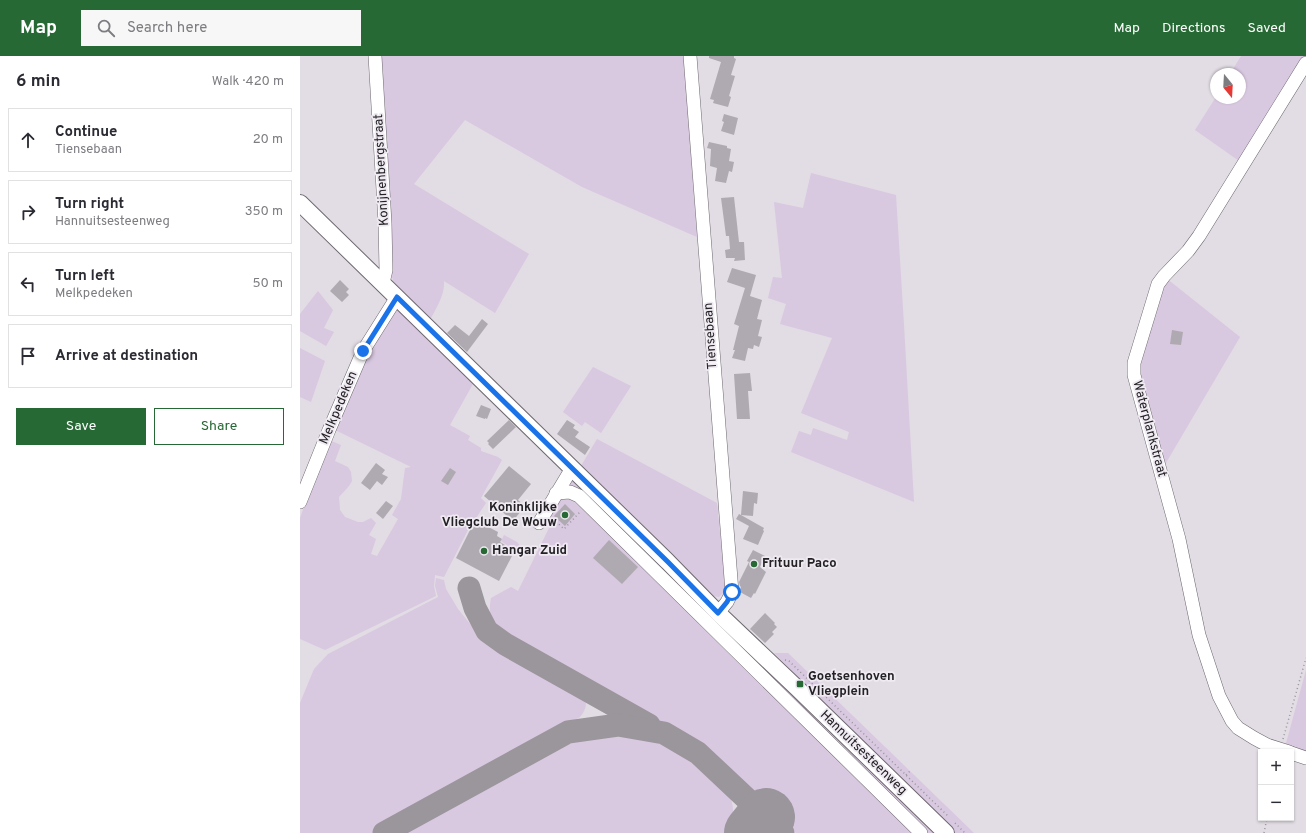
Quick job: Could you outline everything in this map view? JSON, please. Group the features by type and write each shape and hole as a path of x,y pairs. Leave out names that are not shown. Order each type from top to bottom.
{"main road":[{"name":"Hannuitsesteenweg","path":"300,202 668,562 718,613 946,833"}],"street":[{"name":"Konijnenbergstraat","path":"375,56 385,223 386,270 383,283"},
{"name":"Tiensebaan","path":"690,56 732,592 727,602 718,613"},
{"name":"Waterplankstraat","path":"1281,749 1254,738 1238,728 1226,712 1219,696 1199,635 1179,539 1136,387 1134,368 1158,284 1188,251 1199,236 1306,63"},
{"name":"Melkpedeken","path":"300,502 363,351 397,297"},
{"path":"542,517 572,468"},
{"path":"556,493 570,492 579,496 922,833"},
{"name":"Waterplankstraat","path":"1294,754 1306,758"}],"path":[{"path":"542,517 564,529 587,504"},
{"path":"1287,749 1306,658"},
{"path":"1264,833 1266,821"}],"shaded area":[{"path":"379,56 684,56 697,237 582,187 465,120 414,184 529,254 495,313 444,281 442,296 430,320 394,284 391,273"},
{"path":"1241,56 1305,56 1242,163 1195,130 1212,104 1246,104 1246,68 1234,68"},
{"path":"811,173 896,195 914,502 791,452 799,431 811,435 813,428 847,440 849,432 801,413 832,338 780,324 786,304 768,298 773,277 782,278 774,202 803,208"},
{"path":"1166,278 1240,337 1163,468 1136,371"},
{"path":"318,291 333,310 324,328 334,332 326,346 300,331 300,314"},
{"path":"398,308 474,382 450,425 470,436 468,440 481,448 481,451 502,460 481,498 486,503 468,530 444,577 435,575 434,586 436,596 325,650 300,639 300,518 329,440 341,445 335,461 348,467 351,472 352,481 339,497 340,510 345,517 358,522 363,522 371,518 376,523 369,535 376,539 371,554 377,556 398,519 392,515 401,499 405,468 411,467 333,429 380,330"},
{"path":"300,348 325,361 311,402 300,397"},
{"path":"593,367 631,386 601,433 585,422 582,426 563,412"},
{"path":"597,439 717,503 726,590 719,597 713,596 581,466"},
{"path":"570,479 934,833 924,833 565,488"},
{"path":"574,496 918,833 796,833 699,749 650,717 510,641 499,632 491,618 491,598 511,587 518,591 549,528 544,524 557,503 562,498"},
{"path":"504,535 517,542 521,547 517,554 508,549 508,546 501,541"},
{"path":"436,578 444,580 446,589 458,609 475,630 492,643 579,690 584,696 586,703 583,714 373,833 300,833 300,703 314,669 328,654 438,597 435,586"},
{"path":"774,653 788,653 974,833 954,833 828,711 820,699"},
{"path":"1306,670 1306,755 1294,750 1294,749 1285,747"},
{"path":"598,734 648,738 671,745 690,756 726,789 733,807 729,829 726,833 396,833 564,739"}],"building":[{"path":"709,56 734,56 736,59 731,75 735,76 729,96 731,97 728,107 713,103 714,100 710,99 721,62 709,58"},
{"path":"724,114 738,118 734,135 721,131 724,122 722,121"},
{"path":"709,142 727,146 727,148 731,149 729,161 734,162 732,172 729,171 726,183 715,181 717,168 710,166 711,149 707,148"},
{"path":"734,197 739,242 744,242 745,260 734,261 735,258 726,258 725,250 730,249 729,236 726,236 721,198"},
{"path":"732,268 756,275 750,296 762,300 757,319 762,320 758,336 762,337 759,347 754,345 753,349 748,348 745,361 732,358 735,350 733,350 739,326 734,324 745,288 727,282"},
{"path":"340,280 349,289 346,292 349,295 342,302 330,291"},
{"path":"482,319 488,324 467,352 447,333 455,325 469,336"},
{"path":"1172,330 1183,332 1181,345 1170,344"},
{"path":"750,373 752,391 748,391 750,419 737,419 734,374"},
{"path":"481,405 491,409 487,419 476,416"},
{"path":"509,420 516,427 493,449 487,441"},
{"path":"567,420 575,425 573,428 579,432 575,437 590,447 585,455 557,434"},
{"path":"376,463 385,470 382,474 388,477 382,485 377,481 370,490 361,483"},
{"path":"509,466 531,484 518,500 525,506 513,521 484,496"},
{"path":"450,468 456,472 448,485 441,481"},
{"path":"743,491 758,493 757,504 754,503 753,516 741,515"},
{"path":"386,501 393,506 383,519 376,513"},
{"name":"Koninklijke Vliegclub De Wouw","path":"565,504 575,514 565,526 554,516"},
{"path":"739,514 764,528 758,545 743,539 749,526 736,519"},
{"name":"Hangar Zuid","path":"475,520 498,532 497,536 502,539 500,542 505,545 503,549 513,554 499,581 456,558"},
{"path":"609,540 638,567 622,584 593,558"},
{"path":"753,550 765,556 760,567 766,572 755,594 754,593 751,598 740,592 741,587 739,582"},
{"path":"765,613 777,627 772,632 774,634 765,643 750,629"}],"taxiway":[{"path":"469,588 475,608 487,631 505,644 649,725"},
{"path":"384,833 568,732 618,725 664,733 698,753 783,833"}],"runway":[{"path":"753,833 766,817"}],"place":[{"name":"Koninklijke Vliegclub De Wouw","path":"565,515"},
{"name":"Hangar Zuid","path":"484,551"},
{"name":"Frituur Paco","path":"754,564"},
{"name":"Goetsenhoven Vliegplein","path":"800,684"}],"route":[{"path":"363,351 397,297 668,562 718,613 727,602 732,592"}]}
